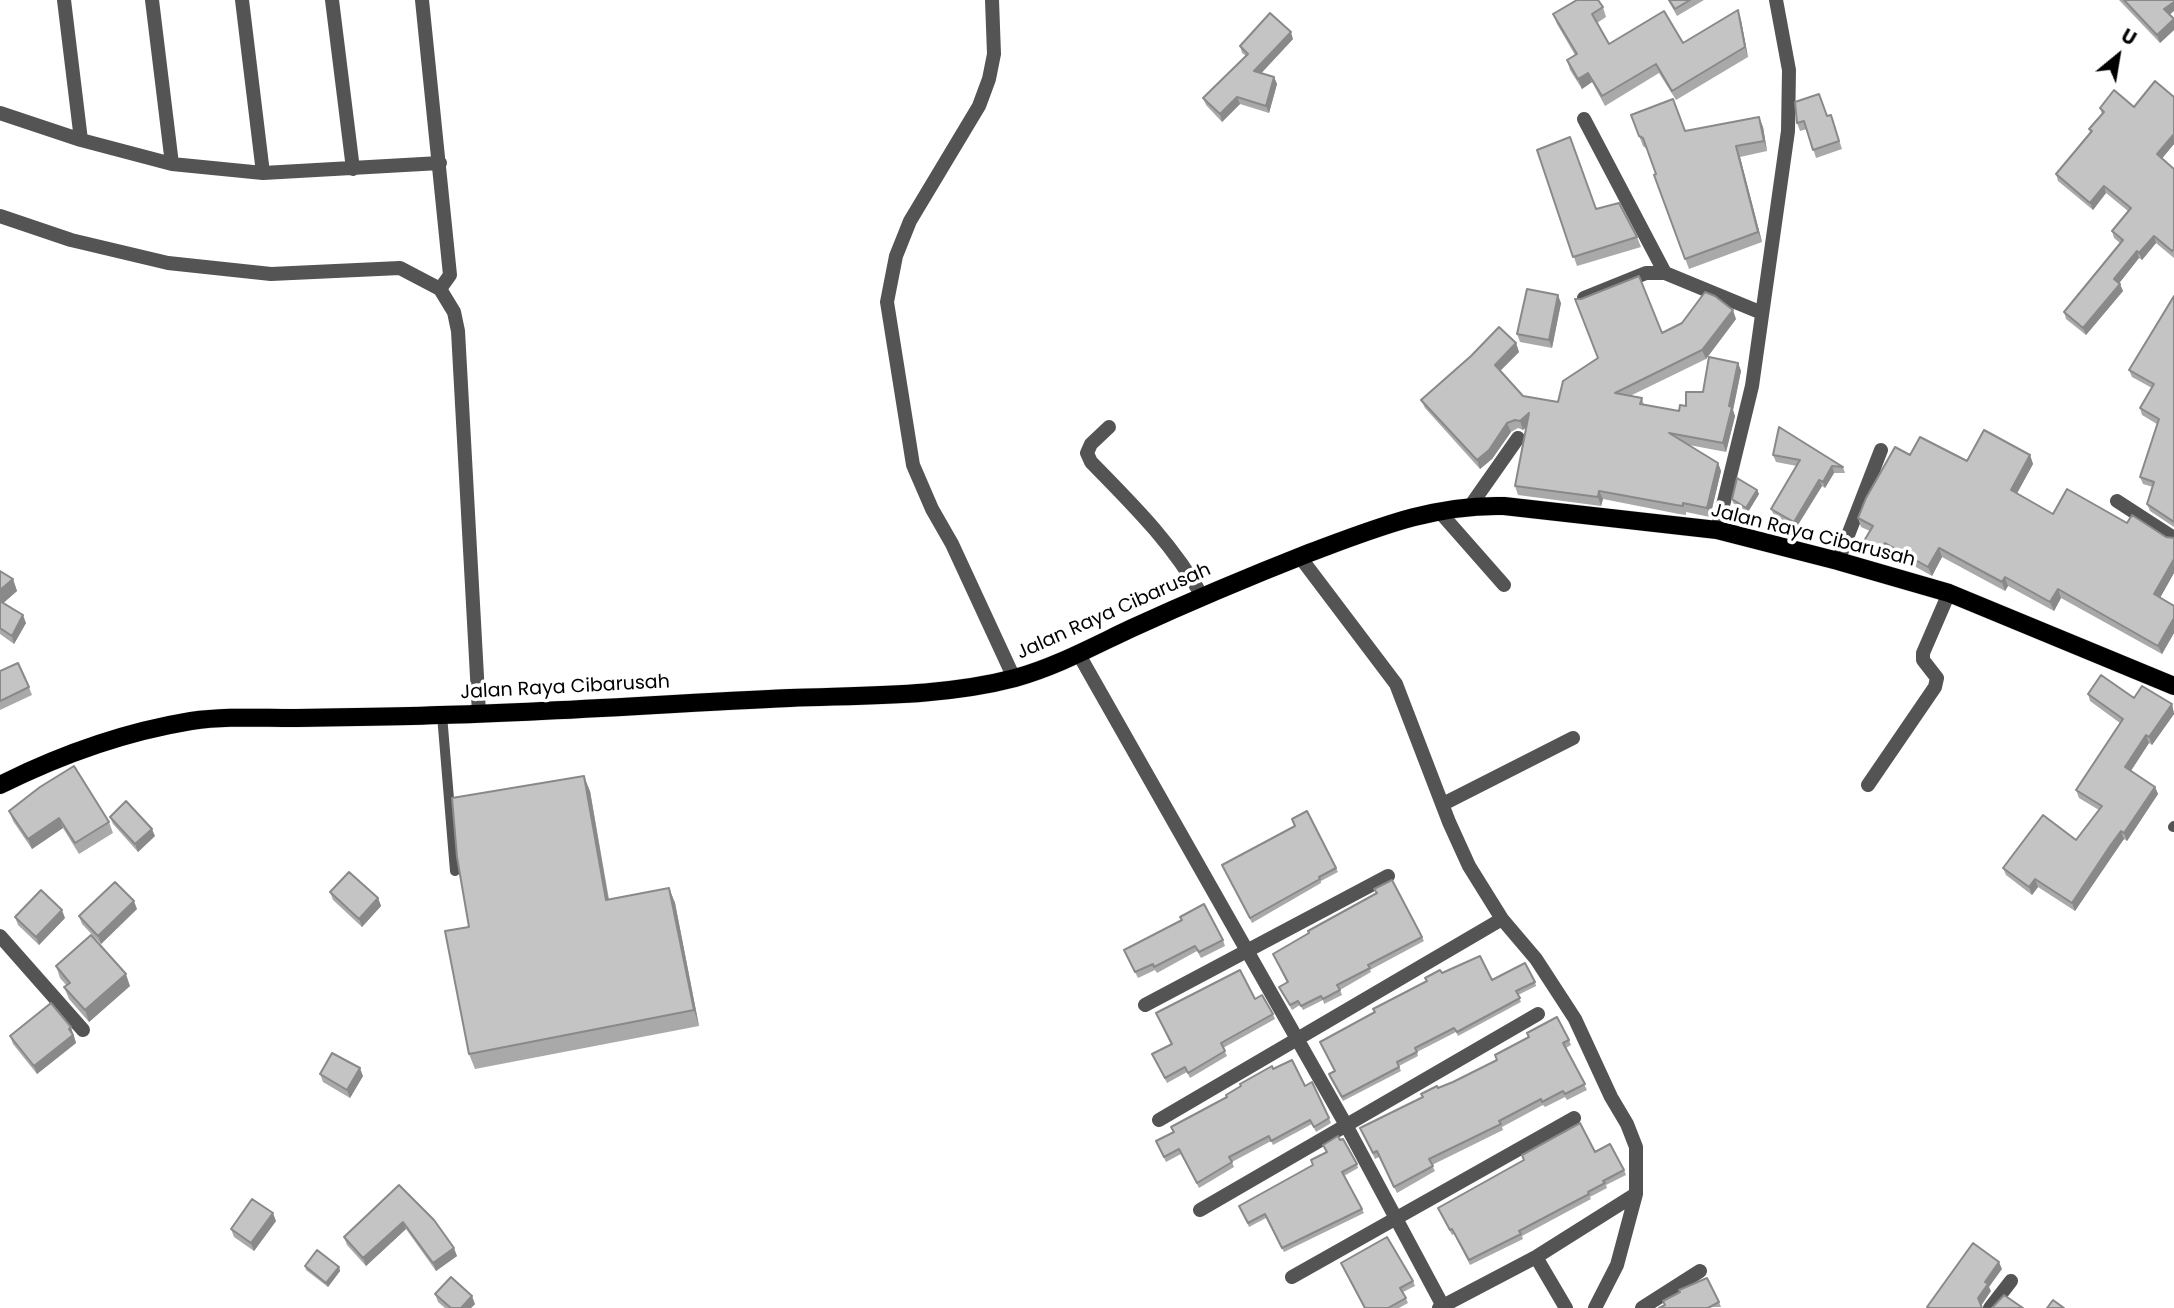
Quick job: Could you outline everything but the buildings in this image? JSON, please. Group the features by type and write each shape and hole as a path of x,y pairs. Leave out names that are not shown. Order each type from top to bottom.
{"main road":[{"name":"Jalan Raya Cibarusah","path":"0,786 67,754 156,728 194,721 235,717 442,715 936,691 1014,678 1078,653 1202,596 1370,530 1438,510 1471,505 1518,507 1717,530 1838,561 1949,593 2174,686"}],"street":[{"path":"64,0 80,140"},
{"path":"152,0 172,164"},
{"path":"242,0 263,173"},
{"path":"332,0 353,169"},
{"path":"422,0 450,275 440,289"},
{"path":"992,0 994,54 989,79 979,106 911,221 896,256 887,302 899,391 913,464 1014,678"},
{"path":"1717,530 1752,386 1788,131 1789,70 1776,0"},
{"path":"0,113 80,140 172,164 263,173 440,163"},
{"path":"1584,120 1665,273"},
{"path":"0,216 93,246 167,263 271,274 400,268 440,289 454,312 458,331 479,713"},
{"path":"1581,299 1646,273 1665,273 1762,313"},
{"path":"1109,427 1091,444 1087,453 1091,462 1148,520 1178,556 1202,596"},
{"path":"1471,505 1518,438"},
{"path":"1838,561 1881,450"},
{"path":"2117,501 2174,538"},
{"path":"1438,510 1504,585"},
{"path":"1300,557 1396,684 1469,866 1502,919 1536,960 1575,1019 1611,1097 1627,1124 1636,1147 1636,1194 1617,1265 1595,1308"},
{"path":"1868,785 1937,685 1937,678 1923,660 1923,653 1949,593"},
{"path":"1078,653 1346,1125 1442,1307 1536,1257 1636,1194"},
{"path":"1443,804 1573,738"},
{"path":"1145,1005 1388,876"},
{"path":"1159,1120 1502,919"},
{"path":"0,936 83,1030"},
{"path":"1200,1210 1538,1014"},
{"path":"1292,1277 1574,1118"},
{"path":"1536,1257 1566,1308"},
{"path":"1642,1308 1700,1271"},
{"path":"1990,1308 2011,1281"}],"lane":[{"path":"442,715 455,871"}]}
